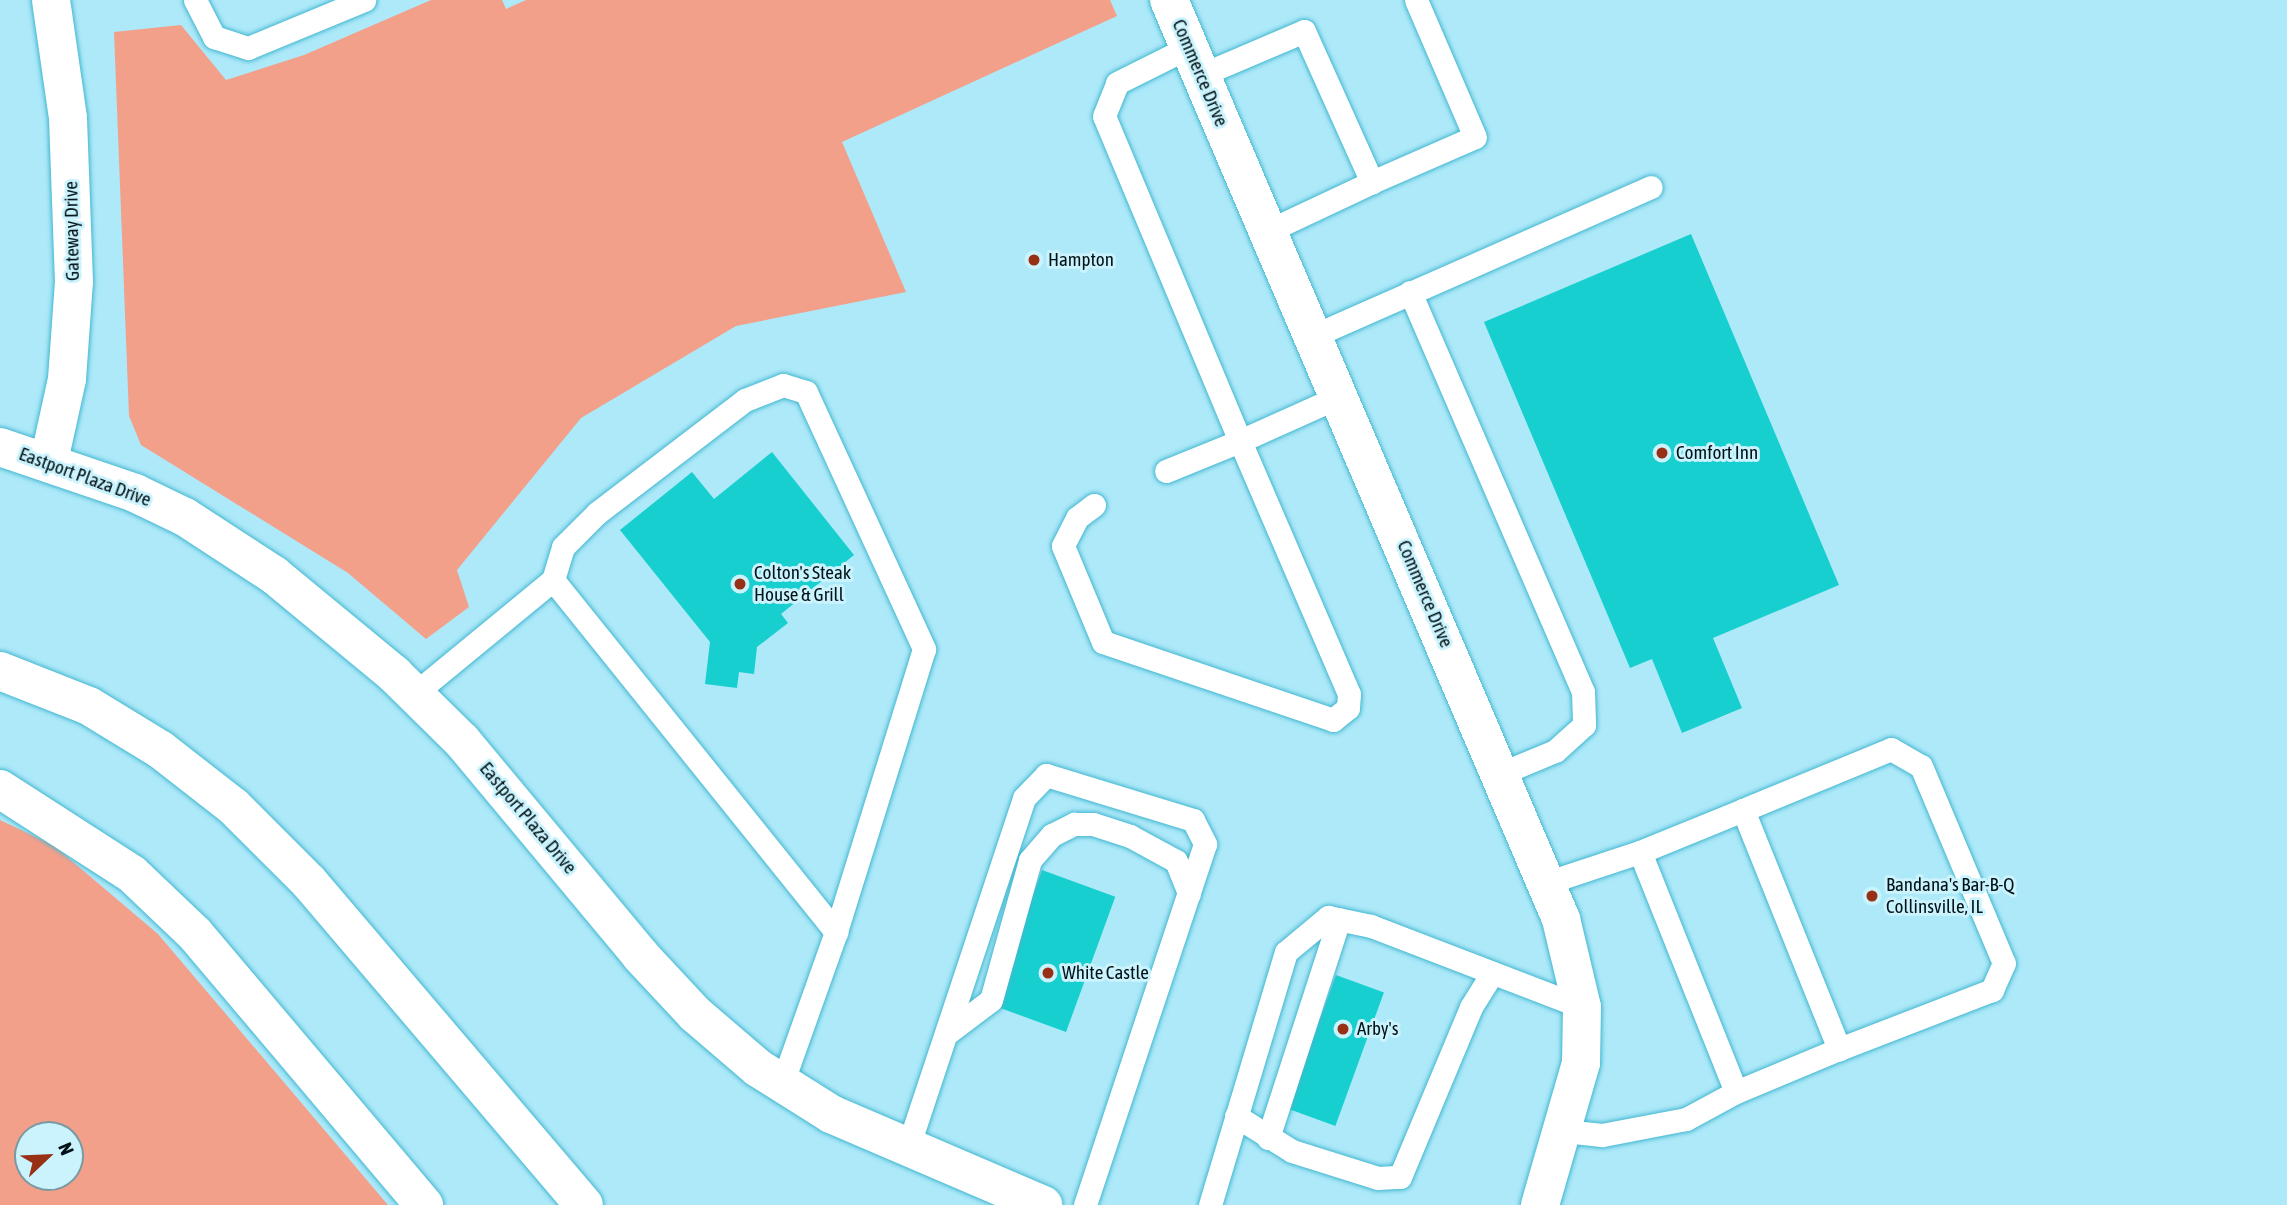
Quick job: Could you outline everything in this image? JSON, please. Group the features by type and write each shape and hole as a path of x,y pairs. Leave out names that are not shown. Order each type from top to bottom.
{"main road":[{"name":"Gateway Drive","path":"49,461 67,379 74,282 68,118 51,0"},
{"name":"Commerce Drive","path":"1169,0 1502,773 1546,883 1582,1007 1581,1063 1566,1130 1540,1205"},
{"name":"Eastport Plaza Drive","path":"0,447 49,461 185,517 295,591 414,694 527,814 640,955 695,1014 782,1084 907,1150 1043,1205"},
{"path":"0,671 89,706 161,750 233,806 309,882 584,1205"},
{"path":"0,789 132,874 195,934 424,1205"}],"lane":[{"path":"195,0 214,37 248,48 364,0"},
{"path":"1268,230 1475,137 1416,0"},
{"path":"1094,505 1077,518 1063,546 1103,642 1333,720 1348,708 1349,694 1104,116 1117,83 1304,31 1372,182"},
{"path":"1313,335 1651,187"},
{"path":"1410,292 1583,692 1584,725 1555,751 1502,773"},
{"path":"414,694 553,580 563,547 597,513 746,400 783,385 806,392 923,649 836,932 782,1084"},
{"path":"1166,471 1240,442 1340,397"},
{"path":"553,580 836,932"},
{"path":"1546,883 1640,852 1891,749 1921,766 2004,963 1992,990 1736,1092 1686,1119 1602,1135 1566,1130"},
{"path":"907,1150 1024,798 1046,775 1193,820 1205,844 1085,1205"},
{"path":"1743,810 1839,1049"},
{"path":"946,1034 991,1000 1030,860 1052,835 1074,824 1093,824 1130,836 1176,861 1189,892"},
{"path":"1640,852 1736,1092"},
{"path":"1210,1205 1286,952 1334,918 1371,926 1582,1007"},
{"path":"1268,1138 1334,918"},
{"path":"1236,1116 1268,1138 1378,1178 1400,1177 1410,1164 1471,1007 1492,973"}],"shaded area":[{"path":"431,0 502,0 506,9 526,0 1110,0 1117,16 842,142 906,292 736,326 581,418 457,570 469,607 426,639 348,573 141,445 129,416 114,32 181,25 226,80 304,55"},
{"path":"0,820 53,845 158,934 388,1205 0,1205"}],"building":[{"name":"Comfort Inn","path":"1691,234 1839,585 1713,638 1742,708 1682,733 1652,659 1630,668 1484,322"},
{"name":"Colton's Steak House & Grill","path":"772,452 854,555 781,614 788,623 757,647 754,674 739,672 737,688 705,684 710,642 620,530 692,472 714,499"},
{"name":"White Castle","path":"1042,870 1115,897 1066,1032 993,1005"},
{"name":"Arby's","path":"1336,975 1384,992 1335,1126 1287,1108"}],"place":[{"name":"Hampton","path":"1034,260"},
{"name":"Comfort Inn","path":"1662,453"},
{"name":"Colton's Steak House & Grill","path":"740,584"},
{"name":"Bandana's Bar-B-Q Collinsville, IL","path":"1872,896"},
{"name":"White Castle","path":"1048,973"},
{"name":"Arby's","path":"1343,1029"}]}
